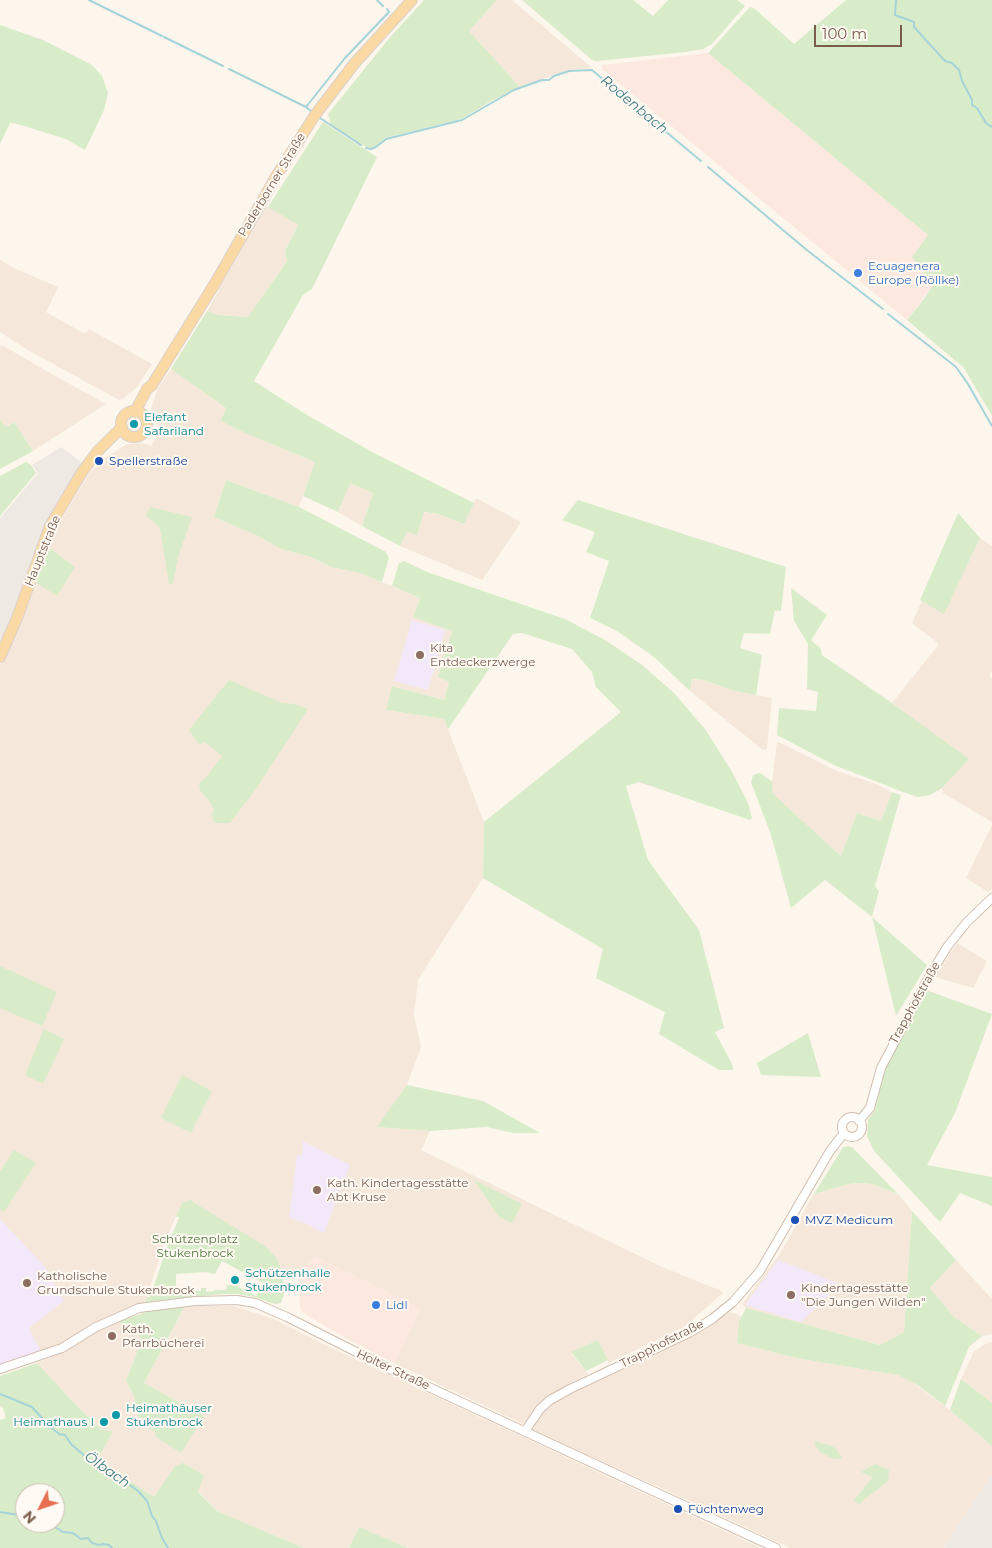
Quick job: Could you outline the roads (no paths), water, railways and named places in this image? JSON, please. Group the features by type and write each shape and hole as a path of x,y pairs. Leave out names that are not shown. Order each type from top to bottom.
{"main road":[{"name":"Paderborner Straße","path":"139,414 152,385 212,288 277,174 310,122 354,64 412,0"},
{"path":"139,414 147,424 144,432 135,437 124,431 122,420 125,416 139,414"},
{"name":"Hauptstraße","path":"0,657 17,618 50,526 76,480 97,452 124,431"}],"street":[{"name":"Trapphofstraße","path":"860,1120 870,1108 881,1068 929,977 947,947 967,922 992,898"},
{"path":"855,1117 860,1120 861,1130 857,1135 848,1136 844,1133 842,1128 846,1118 855,1117"},
{"name":"Trapphofstraße","path":"525,1432 540,1409 550,1400 690,1333 712,1319 732,1302 760,1271 830,1151 844,1133"},
{"name":"Holter Straße","path":"0,1369 62,1348 96,1327 139,1308 195,1300 236,1300 255,1303 525,1432 776,1548"}],"waterway":[{"name":"Rodenbach","path":"89,0 162,36"},
{"name":"Rodenbach","path":"377,0 383,6"},
{"path":"896,0 895,15 914,22 914,27 945,61 952,63 959,70 962,81 972,100 972,105 977,108 986,123 992,127"},
{"name":"Rodenbach","path":"306,107 345,58 389,12 387,9"},
{"name":"Rodenbach","path":"164,37 223,66"},
{"name":"Rodenbach","path":"229,69 311,111"},
{"name":"Rodenbach","path":"366,148 376,147 386,139 462,120 514,90 542,80 549,80 554,76 569,71 592,70 701,161"},
{"name":"Rodenbach","path":"320,118 361,145"},
{"name":"Rodenbach","path":"708,167 808,251 883,309"},
{"name":"Rodenbach","path":"888,314 956,367 992,426"},
{"name":"Ölbach","path":"0,1394 32,1407 48,1425 59,1434 65,1435 71,1444 93,1463 119,1477 138,1491 147,1501 152,1516 168,1548"},
{"path":"0,1512 15,1514"},
{"path":"65,1532 73,1533 81,1539 88,1538 92,1543 109,1545 112,1548"}],"place":[{"name":"Ecuagenera Europe (Röllke)","path":"858,273"},
{"name":"Elefant Safariland","path":"134,424"},
{"name":"Spellerstraße","path":"99,461"},
{"name":"Kita Entdeckerzwerge","path":"420,655"},
{"name":"Kath. Kindertagesstätte Abt Kruse","path":"317,1190"},
{"name":"MVZ Medicum","path":"795,1220"},
{"name":"Schützenhalle Stukenbrock","path":"235,1280"},
{"name":"Katholische Grundschule Stukenbrock","path":"27,1283"},
{"name":"Kindertagesstätte \"Die Jungen Wilden\"","path":"791,1295"},
{"name":"Lidl","path":"376,1305"},
{"name":"Kath. Pfarrbücherei","path":"112,1336"},
{"name":"Heimathäuser Stukenbrock","path":"116,1415"},
{"name":"Heimathaus I","path":"104,1422"},
{"name":"Füchtenweg","path":"678,1509"}],"park label":[{"name":"Schützenplatz Stukenbrock","path":"195,1246"}]}
